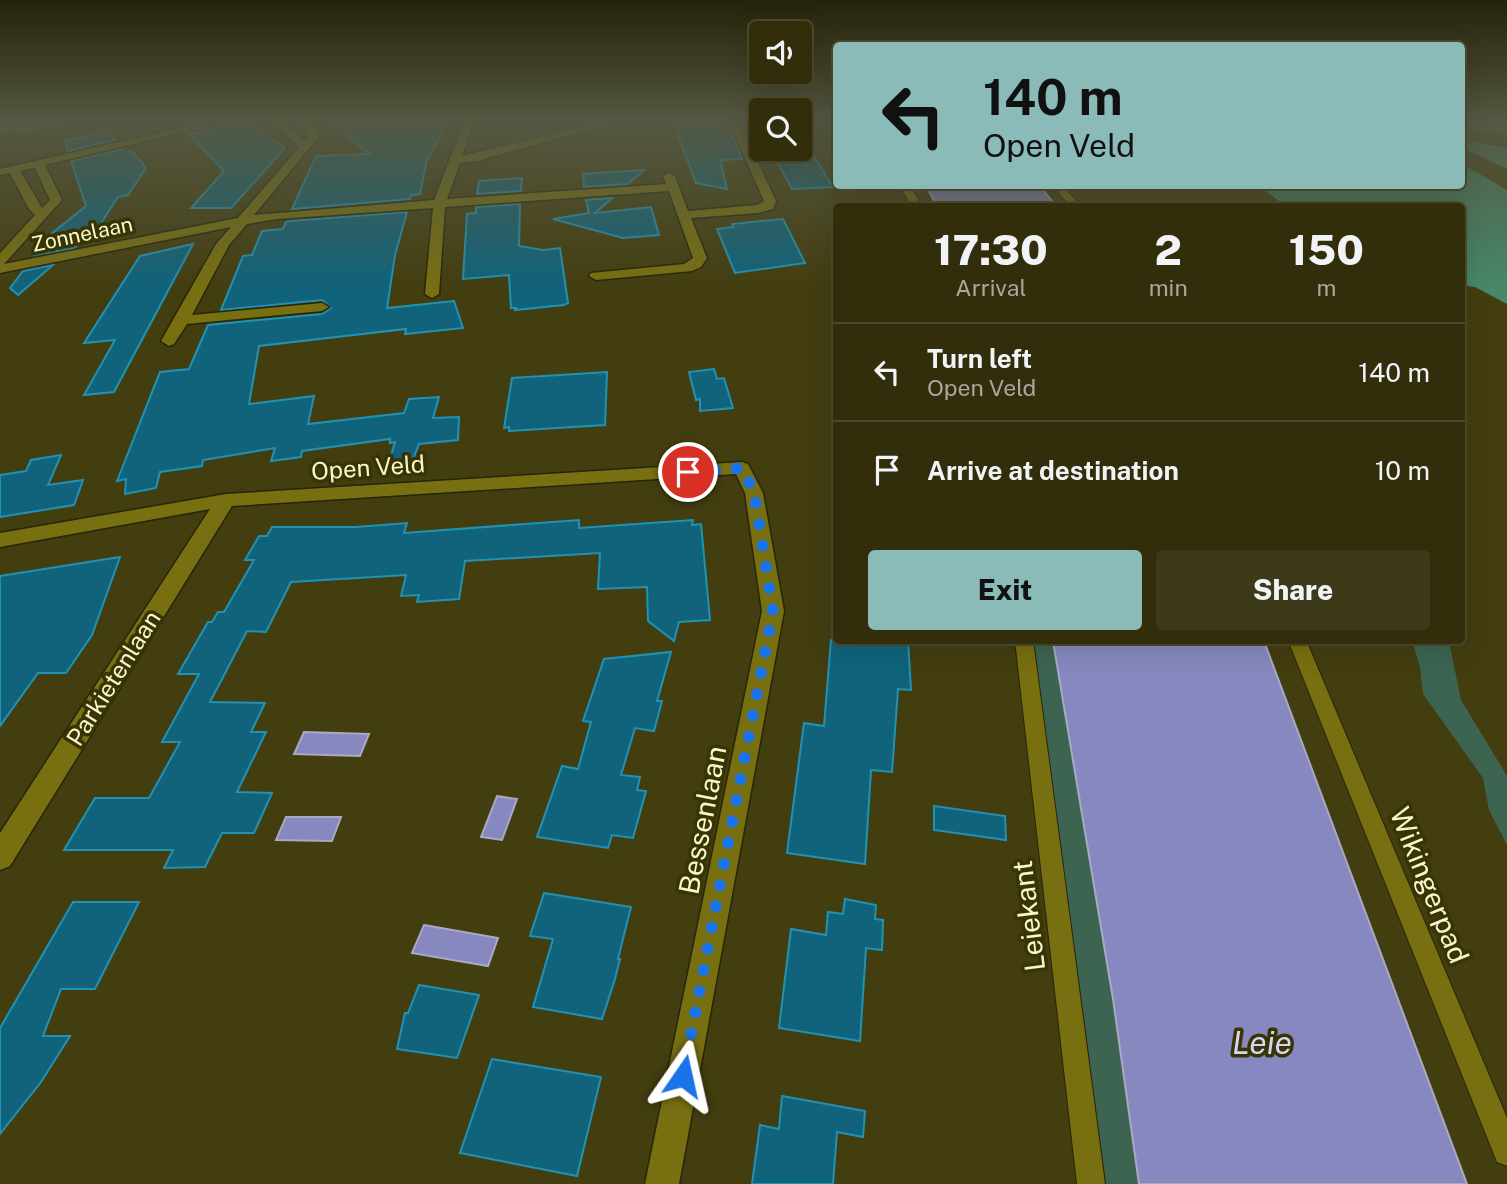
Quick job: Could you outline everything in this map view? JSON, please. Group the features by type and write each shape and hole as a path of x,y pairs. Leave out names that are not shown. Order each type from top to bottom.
{"street":[{"path":"11,177 42,214"},
{"path":"0,261 36,225 42,214 56,200 45,177"},
{"path":"169,341 223,244 281,177"},
{"path":"432,294 439,204 448,177"},
{"path":"596,276 687,268 696,264 699,258 682,215 769,206 770,201 759,177"},
{"name":"Zonnelaan","path":"0,269 277,215 439,204 671,180 682,215"},
{"path":"182,320 322,307"},
{"name":"Open Veld","path":"0,540 226,500 742,468"},
{"name":"Bessenlaan","path":"662,1184 773,611 754,492 742,468"},
{"name":"Parkietenlaan","path":"0,857 226,500"}],"lane":[{"path":"1060,189 1072,203"},
{"name":"Leiekant","path":"1024,644 1091,1184"},
{"name":"Wikingerpad","path":"1299,644 1507,1152"}],"green space":[{"path":"1465,177 1485,177 1507,190 1507,304 1475,287 1465,286 1465,203 1282,203 1262,189 1465,189"},
{"path":"1033,644 1054,644 1113,999 1139,1184 1106,1184"},
{"path":"1413,644 1450,644 1461,700 1507,776 1507,845 1489,810 1483,778 1423,694 1420,667"}],"water":[{"path":"928,189 1042,189 1054,203 935,203"},
{"name":"Leie","path":"1054,644 1265,644 1467,1184 1139,1184 1113,999"},
{"path":"304,732 369,734 360,756 294,754"},
{"path":"497,796 517,799 502,840 481,837"},
{"path":"286,817 341,817 332,841 276,840"},
{"path":"424,925 498,938 488,966 412,953"}],"building":[{"path":"76,177 140,177 128,195 118,197 99,226 74,248 35,255 51,234 86,206"},
{"path":"218,177 259,177 231,208 191,208"},
{"path":"306,177 423,177 420,194 411,195 410,199 292,209"},
{"path":"583,177 636,177 628,184 584,187"},
{"path":"694,177 724,177 727,189 696,183"},
{"path":"786,177 827,177 833,187 792,189"},
{"path":"522,178 521,191 477,194 479,181"},
{"path":"612,198 595,213 651,207 659,235 623,238 553,219 589,213 586,200"},
{"path":"520,204 519,246 543,250 560,248 568,303 564,305 515,310 516,308 511,308 509,275 463,279 467,214 476,213 476,207"},
{"path":"407,212 395,255 387,308 454,301 463,328 405,334 406,329 259,346 249,404 314,396 308,424 404,413 409,399 439,397 433,418 459,417 458,440 419,444 413,460 389,462 395,442 390,443 390,439 302,451 301,457 271,461 275,448 203,460 202,466 160,472 156,488 125,494 126,479 117,481 160,372 189,369 208,325 322,314 331,308 322,300 221,310 243,256 252,255 262,231 283,229 286,222 291,221"},
{"path":"783,219 805,263 735,273 717,229 733,227 732,224"},
{"path":"193,244 114,392 84,395 115,340 84,343 140,256"},
{"path":"53,265 18,295 10,288 23,271"},
{"path":"714,369 717,379 724,378 733,408 700,411 700,399 696,400 689,372"},
{"path":"607,372 605,425 509,431 509,427 504,428 512,378"},
{"path":"61,455 48,485 83,480 74,505 0,517 0,475 26,471 31,460"},
{"path":"579,520 579,528 693,520 692,525 701,524 710,620 679,622 674,641 648,621 647,587 598,589 600,553 465,561 459,599 417,602 419,595 401,596 406,575 291,582 266,632 247,631 210,702 265,703 251,732 266,732 237,792 272,793 254,833 222,833 205,867 164,868 173,850 64,850 95,798 149,798 180,742 162,742 199,674 178,674 208,622 212,622 218,612 224,612 254,560 245,560 259,536 267,536 272,527 356,527 407,523 404,533"},
{"path":"120,557 92,635 66,673 38,673 0,726 0,576"},
{"path":"831,640 833,644 908,644 911,690 898,689 892,772 871,770 865,864 787,853 804,723 824,726"},
{"path":"671,652 657,701 662,701 654,731 635,728 621,775 640,777 637,790 646,791 633,838 612,835 608,848 537,837 562,766 578,769 591,722 583,721 604,659"},
{"path":"934,806 1005,816 1006,840 934,830"},
{"path":"544,893 631,907 615,979 602,1019 533,1007 553,939 530,936"},
{"path":"845,899 876,905 875,919 883,920 882,950 866,948 860,1041 779,1028 791,929 826,935 828,912 843,914"},
{"path":"73,902 139,902 95,989 61,989 43,1036 70,1036 41,1082 0,1134 0,1028"},
{"path":"419,985 479,995 457,1058 397,1049 405,1013 408,1013"},
{"path":"492,1059 601,1077 577,1176 460,1153"},
{"path":"782,1096 865,1111 863,1137 837,1132 833,1184 752,1184 760,1125 779,1129"}],"route":[{"path":"683,1076 773,611 754,492 742,468 688,472"}]}
